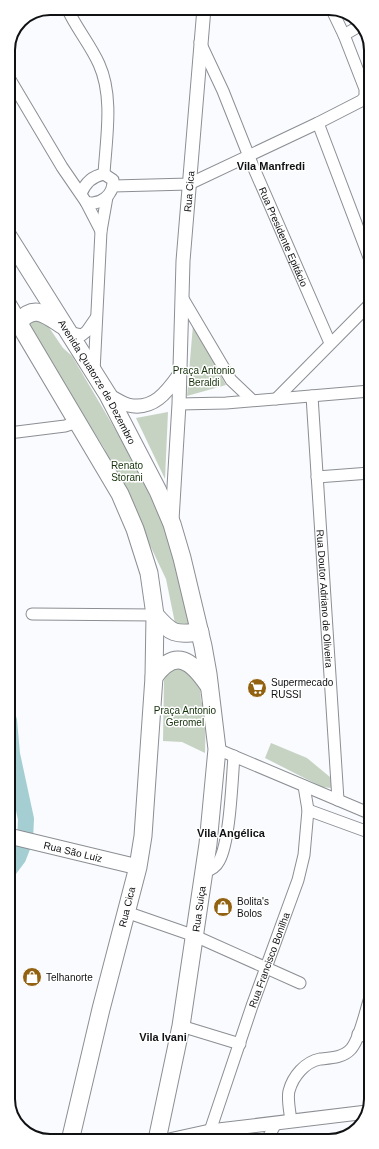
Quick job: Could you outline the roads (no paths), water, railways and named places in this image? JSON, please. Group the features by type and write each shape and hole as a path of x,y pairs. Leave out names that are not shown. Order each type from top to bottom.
{"main road":[{"name":"Avenida Quatorze de Dezembro","path":"15,247 108,396 158,491 172,524 182,558 200,632 209,680"},
{"path":"19,322 27,314 36,311 46,314 63,326"},
{"path":"15,316 120,494 135,529 148,573 155,615 154,673"},
{"path":"155,615 171,631 177,634 200,632"},
{"path":"154,673 170,660 178,660 184,661 192,666 209,680"},
{"name":"Rua Cica","path":"72,1134 101,1009 138,867 143,836 154,673"},
{"name":"Rua Suiça","path":"157,1134 181,1026 204,872 217,749 209,680"},
{"name":"Rua São Luiz","path":"15,837 34,843 138,867"}],"street":[{"path":"70,15 91,48 100,66 104,83 107,120 104,174"},
{"name":"Rua Cica","path":"172,524 179,404 182,261 203,15"},
{"path":"335,16 364,86"},
{"path":"344,35 356,28"},
{"name":"Rua Presidente Epitácio","path":"200,42 224,91 249,156 330,342"},
{"path":"15,88 62,166 84,198 101,231"},
{"path":"113,186 189,184 318,124 364,98"},
{"path":"318,124 364,244"},
{"path":"62,166 88,182"},
{"path":"84,198 88,182 97,176 104,174"},
{"path":"84,198 92,204 99,202 106,197 113,186 112,180 104,174"},
{"path":"94,375 101,231 106,197"},
{"path":"182,297 231,380 252,400"},
{"path":"276,399 330,342 364,310"},
{"path":"63,326 73,333 82,334 87,331 96,318"},
{"path":"108,396 129,405 146,405 163,396 179,375"},
{"path":"226,403 231,393 231,380"},
{"path":"179,404 226,403 364,392"},
{"name":"Rua Doutor Adriano de Oliveira","path":"312,396 320,540 338,800"},
{"path":"15,431 65,426 78,422"},
{"path":"317,477 364,473"},
{"path":"32,614 155,615"},
{"path":"217,749 364,811"},
{"path":"204,872 216,866 223,851 227,827 234,756"},
{"name":"Rua Francisco Bonilha","path":"210,1131 298,880 304,855 308,810 304,786"},
{"path":"308,810 364,830"},
{"path":"126,912 195,936 300,983"},
{"path":"291,1121 289,1091 300,1070 308,1063 344,1054 350,1050 358,1034 364,1016"},
{"path":"181,1026 240,1044"},
{"path":"358,1034 364,1036"},
{"path":"196,1134 210,1131 361,1113"},
{"path":"271,1134 276,1124"}],"waterway":[{"path":"15,768 26,819 25,840 15,862"}],"place":[{"name":"Supermecado RUSSI","path":"257,688"},
{"name":"Bolita's Bolos","path":"223,907"},
{"name":"Telhanorte","path":"32,977"}],"district":[{"name":"Vila Manfredi","path":"271,166"},
{"name":"Vila Angélica","path":"231,833"},
{"name":"Vila Ivani","path":"163,1037"}],"park label":[{"name":"Praça Antonio Beraldi","path":"204,376"},
{"name":"Renato Storani","path":"127,470"},
{"name":"Praça Antonio Geromel","path":"185,716"}]}
